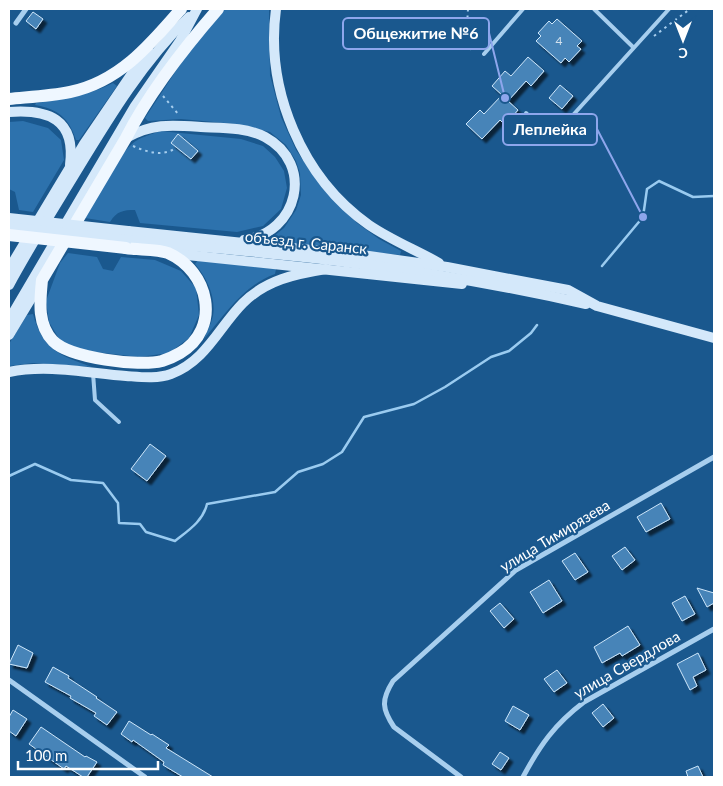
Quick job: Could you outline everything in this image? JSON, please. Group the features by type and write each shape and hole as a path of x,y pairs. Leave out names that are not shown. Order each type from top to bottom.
{"main road":[{"path":"9,98 71,92 102,81 127,66 159,35 181,9"},
{"path":"9,235 127,240 167,252 193,271 202,286 205,297 205,314 201,329 193,342 180,353 162,361 135,362 82,356 64,349 52,341 41,317 39,301 42,280 125,140 136,120 197,32 218,9"}],"street":[{"path":"16,23 26,9"},
{"path":"9,285 87,153 115,110 172,34 197,9"},
{"path":"9,320 135,106 180,40 197,9"},
{"path":"276,9 275,52 279,82 293,131 311,164 335,194 368,224 392,240 447,266"},
{"path":"9,269 69,167 159,35"},
{"path":"9,112 36,112 55,118 61,124 70,142 69,167"},
{"path":"125,140 146,128 159,125 184,126 241,130 264,137 278,147 287,158 293,170 295,182 291,208 282,221 268,233 252,239 231,242"},
{"path":"9,218 127,240 231,242 447,266 568,290 597,306 714,338"},
{"name":"объезд г. Саранск","path":"9,227 359,263 505,286 597,306"},
{"path":"167,252 445,283 505,286"},
{"path":"9,372 41,369 149,377 159,377 174,373 207,349 243,303 264,286 297,274 326,269"},
{"path":"9,335 42,280"},
{"name":"улица Тимирязева","path":"461,777 394,727 387,716 384,704 387,692 393,681 516,570 714,457"},
{"name":"улица Свердлова","path":"524,777 536,753 549,734 566,716 590,698 714,629"},
{"path":"9,680 144,777"}],"lane":[{"path":"484,54 523,9"},
{"path":"594,9 633,47"},
{"path":"526,113 542,128 553,129 564,125 668,9"},
{"path":"93,373 94,400 119,422"}],"path":[{"path":"468,9 467,25 471,50"},
{"path":"650,40 690,9"},
{"path":"156,89 178,112 184,126"},
{"path":"125,140 142,150 156,153 167,154 176,148"}],"shaded area":[{"path":"224,9 269,9 270,75 281,117 296,150 322,188 357,223 379,239 401,251 400,255 272,241 274,236 284,228 296,210 301,195 300,173 296,161 286,145 270,132 236,124 181,119 148,121 145,118 185,57"},
{"path":"113,83 117,86 79,140 76,140 70,126 62,116 50,109 35,105 36,103 85,94"},
{"path":"23,121 48,128 61,140 64,160 33,212 19,210 15,192 9,189 9,122"},
{"path":"160,131 241,139 263,146 275,157 284,171 287,188 281,209 263,226 237,232 140,223 135,210 121,212 115,215 110,222 85,218 126,150 145,136"},
{"path":"68,253 97,257 103,269 113,271 121,257 155,260 181,271 196,288 199,315 189,338 169,353 139,357 86,351 61,342 49,322 46,301 60,263"},
{"path":"198,260 276,269 275,274 244,293 204,339 214,309 212,295 207,282 195,264"},
{"path":"33,314 42,336 54,350 70,359 92,367 33,363 9,366 9,344 27,315"}],"building":[{"path":"33,12 43,19 36,29 26,21"},
{"path":"557,19 582,41 577,46 581,49 569,62 565,58 561,63 536,41 541,36 538,33 549,21 552,24"},
{"path":"528,57 544,71 531,86 526,81 508,101 518,110 505,125 500,120 482,139 466,124 480,110 484,114 502,95 492,86 505,71 511,76"},
{"path":"560,85 573,96 562,109 549,98"},
{"path":"178,134 198,151 191,159 171,143"},
{"path":"150,444 166,456 147,481 131,469"},
{"path":"661,503 670,519 646,532 637,517"},
{"path":"625,547 635,560 622,570 612,556"},
{"path":"575,553 588,572 575,580 562,561"},
{"path":"549,580 562,601 543,613 530,592"},
{"path":"697,588 714,593 714,603 707,607"},
{"path":"685,596 695,614 682,621 672,603"},
{"path":"500,603 514,619 504,628 490,611"},
{"path":"628,626 640,645 622,656 620,653 602,663 594,647"},
{"path":"18,645 33,653 27,668 9,664"},
{"path":"698,653 706,670 693,677 697,686 690,690 677,664"},
{"path":"53,667 69,676 68,678 117,712 107,725 94,716 96,713 70,698 71,696 45,682"},
{"path":"557,670 567,683 554,692 544,679"},
{"path":"603,704 614,718 603,727 592,713"},
{"path":"513,706 529,715 520,730 505,721"},
{"path":"13,710 27,719 16,736 9,731 9,717"},
{"path":"129,721 169,745 166,748 213,777 183,777 163,765 164,762 133,740 132,742 121,734"},
{"path":"41,727 85,757 97,762 87,777 83,777 66,766 64,769 29,744"},
{"path":"500,752 509,758 501,770 492,764"},
{"path":"698,766 703,777 688,777 686,771"}],"waterway":[{"path":"602,266 643,217 647,189 659,181 693,197 714,196"},
{"path":"9,476 35,464 71,480 103,483 118,503 119,523 140,524 146,532 175,541 199,520 207,504 275,492 298,472 323,464 342,452 364,417 414,404 445,387 491,357 509,351 531,333 537,325"}],"place":[{"name":"Общежитие №6","path":"505,98"},
{"name":"Леплейка","path":"643,217"}]}
